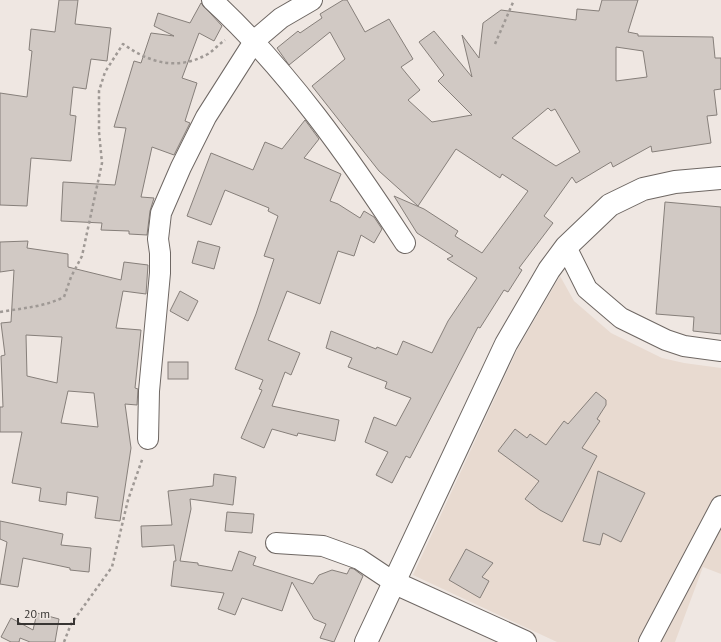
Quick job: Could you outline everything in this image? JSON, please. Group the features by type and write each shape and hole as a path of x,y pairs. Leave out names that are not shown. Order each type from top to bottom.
{"main road":[{"path":"366,642 506,344 549,270 566,247 610,205 642,189 676,182 721,178"},
{"path":"395,583 525,642"}],"street":[{"path":"212,0 249,34 366,183 405,243"},
{"path":"148,439 149,391 160,273 158,239 161,214 181,167 249,34 312,0"},
{"path":"566,247 587,290 621,318 666,340 684,346 721,351"},
{"path":"649,642 721,506"},
{"path":"276,543 323,546 359,559 395,583"}],"path":[{"path":"495,44 514,0"},
{"path":"0,312 34,308 51,304 64,297 71,277 82,256 102,163 99,132 99,92 105,72 123,44 133,51 161,63 175,64 208,54 222,42 249,34"},
{"path":"64,642 71,624 112,567 128,500 148,439"}],"shaded area":[{"path":"560,276 574,301 611,333 662,358 684,363 721,368 721,574 703,567 675,642 557,642 413,575 518,348"}],"building":[{"path":"59,0 78,0 75,24 111,28 107,61 91,59 86,89 73,87 70,115 76,116 71,161 31,158 27,206 0,205 0,93 27,97 32,51 29,50 31,29 55,32"},
{"path":"343,0 347,0 365,32 389,19 413,59 401,67 420,90 408,100 432,122 472,115 438,81 444,75 419,42 434,31 472,77 462,35 479,58 483,23 501,10 576,20 577,9 599,11 602,0 638,0 628,32 638,34 638,36 713,37 715,58 721,58 721,89 714,90 717,115 707,116 711,143 652,152 651,146 613,167 611,162 576,183 572,177 544,216 553,223 519,268 522,270 508,292 504,290 480,328 478,327 410,458 406,456 392,483 376,475 388,452 365,442 374,417 396,426 411,398 385,388 387,382 348,367 352,358 326,348 331,331 376,349 377,347 397,355 403,341 432,353 448,321 477,278 447,259 453,256 417,233 394,196 424,209 458,231 455,236 482,253 528,191 502,174 500,178 456,149 418,206 379,171 312,86 345,59 330,32 289,65 277,48 298,31 300,33 322,18 320,14","holes":["616,47 643,51 647,77 616,81","548,108 551,111 555,109 580,152 556,166 512,138"]},
{"path":"201,3 222,26 214,41 199,33 182,78 197,83 185,121 190,123 174,155 152,147 141,197 154,198 150,211 147,235 129,234 129,231 101,230 102,223 61,221 63,182 115,185 126,128 114,127 134,61 141,63 151,33 174,36 154,26 158,13 190,23"},
{"path":"305,120 319,139 304,158 341,174 330,201 338,204 360,218 364,211 374,217 382,229 374,243 361,235 354,256 338,251 320,304 287,291 268,340 300,353 291,375 285,372 272,406 339,420 335,441 298,433 297,436 272,429 264,448 241,438 262,390 259,389 263,380 235,369 256,314 274,259 264,256 278,216 268,211 269,208 225,190 211,225 187,216 211,153 253,170 265,142 282,149"},
{"path":"665,202 721,207 721,334 693,331 694,317 656,314"},
{"path":"28,241 27,248 68,254 68,267 121,280 124,262 148,265 146,294 123,291 116,328 141,330 135,388 138,389 137,405 125,404 131,448 120,521 95,518 98,497 67,492 66,505 39,501 41,488 12,483 22,432 0,432 0,407 3,407 1,356 5,355 1,323 11,322 14,270 0,272 0,242","holes":["26,335 62,337 57,383 27,376","68,391 94,393 98,427 61,423"]},
{"path":"198,241 220,247 214,269 192,263"},
{"path":"180,291 198,301 188,321 170,311"},
{"path":"168,362 188,362 188,379 168,379"},
{"path":"596,392 606,400 606,405 597,419 600,421 582,448 597,456 562,522 540,510 525,499 539,481 498,451 515,429 527,438 530,434 546,445 564,421 568,424"},
{"path":"598,471 645,493 621,542 603,533 600,545 583,541"},
{"path":"214,474 236,477 233,505 190,499 191,509 180,561 198,563 198,565 232,571 239,551 256,557 253,565 313,584 319,575 332,570 347,574 350,568 354,569 363,576 334,642 320,638 326,624 314,619 292,582 282,611 242,598 235,615 218,609 224,593 171,586 174,561 176,561 174,545 142,547 141,526 172,525 168,491 213,486"},
{"path":"227,512 254,514 252,533 225,531"},
{"path":"0,521 63,534 61,545 91,548 89,572 70,570 70,568 23,558 18,587 0,584 7,542 0,539"},
{"path":"466,549 493,563 482,577 489,581 480,598 449,580"},
{"path":"37,613 59,619 55,642 30,642 20,638 19,642 11,642 1,637 11,618 33,630"}]}
